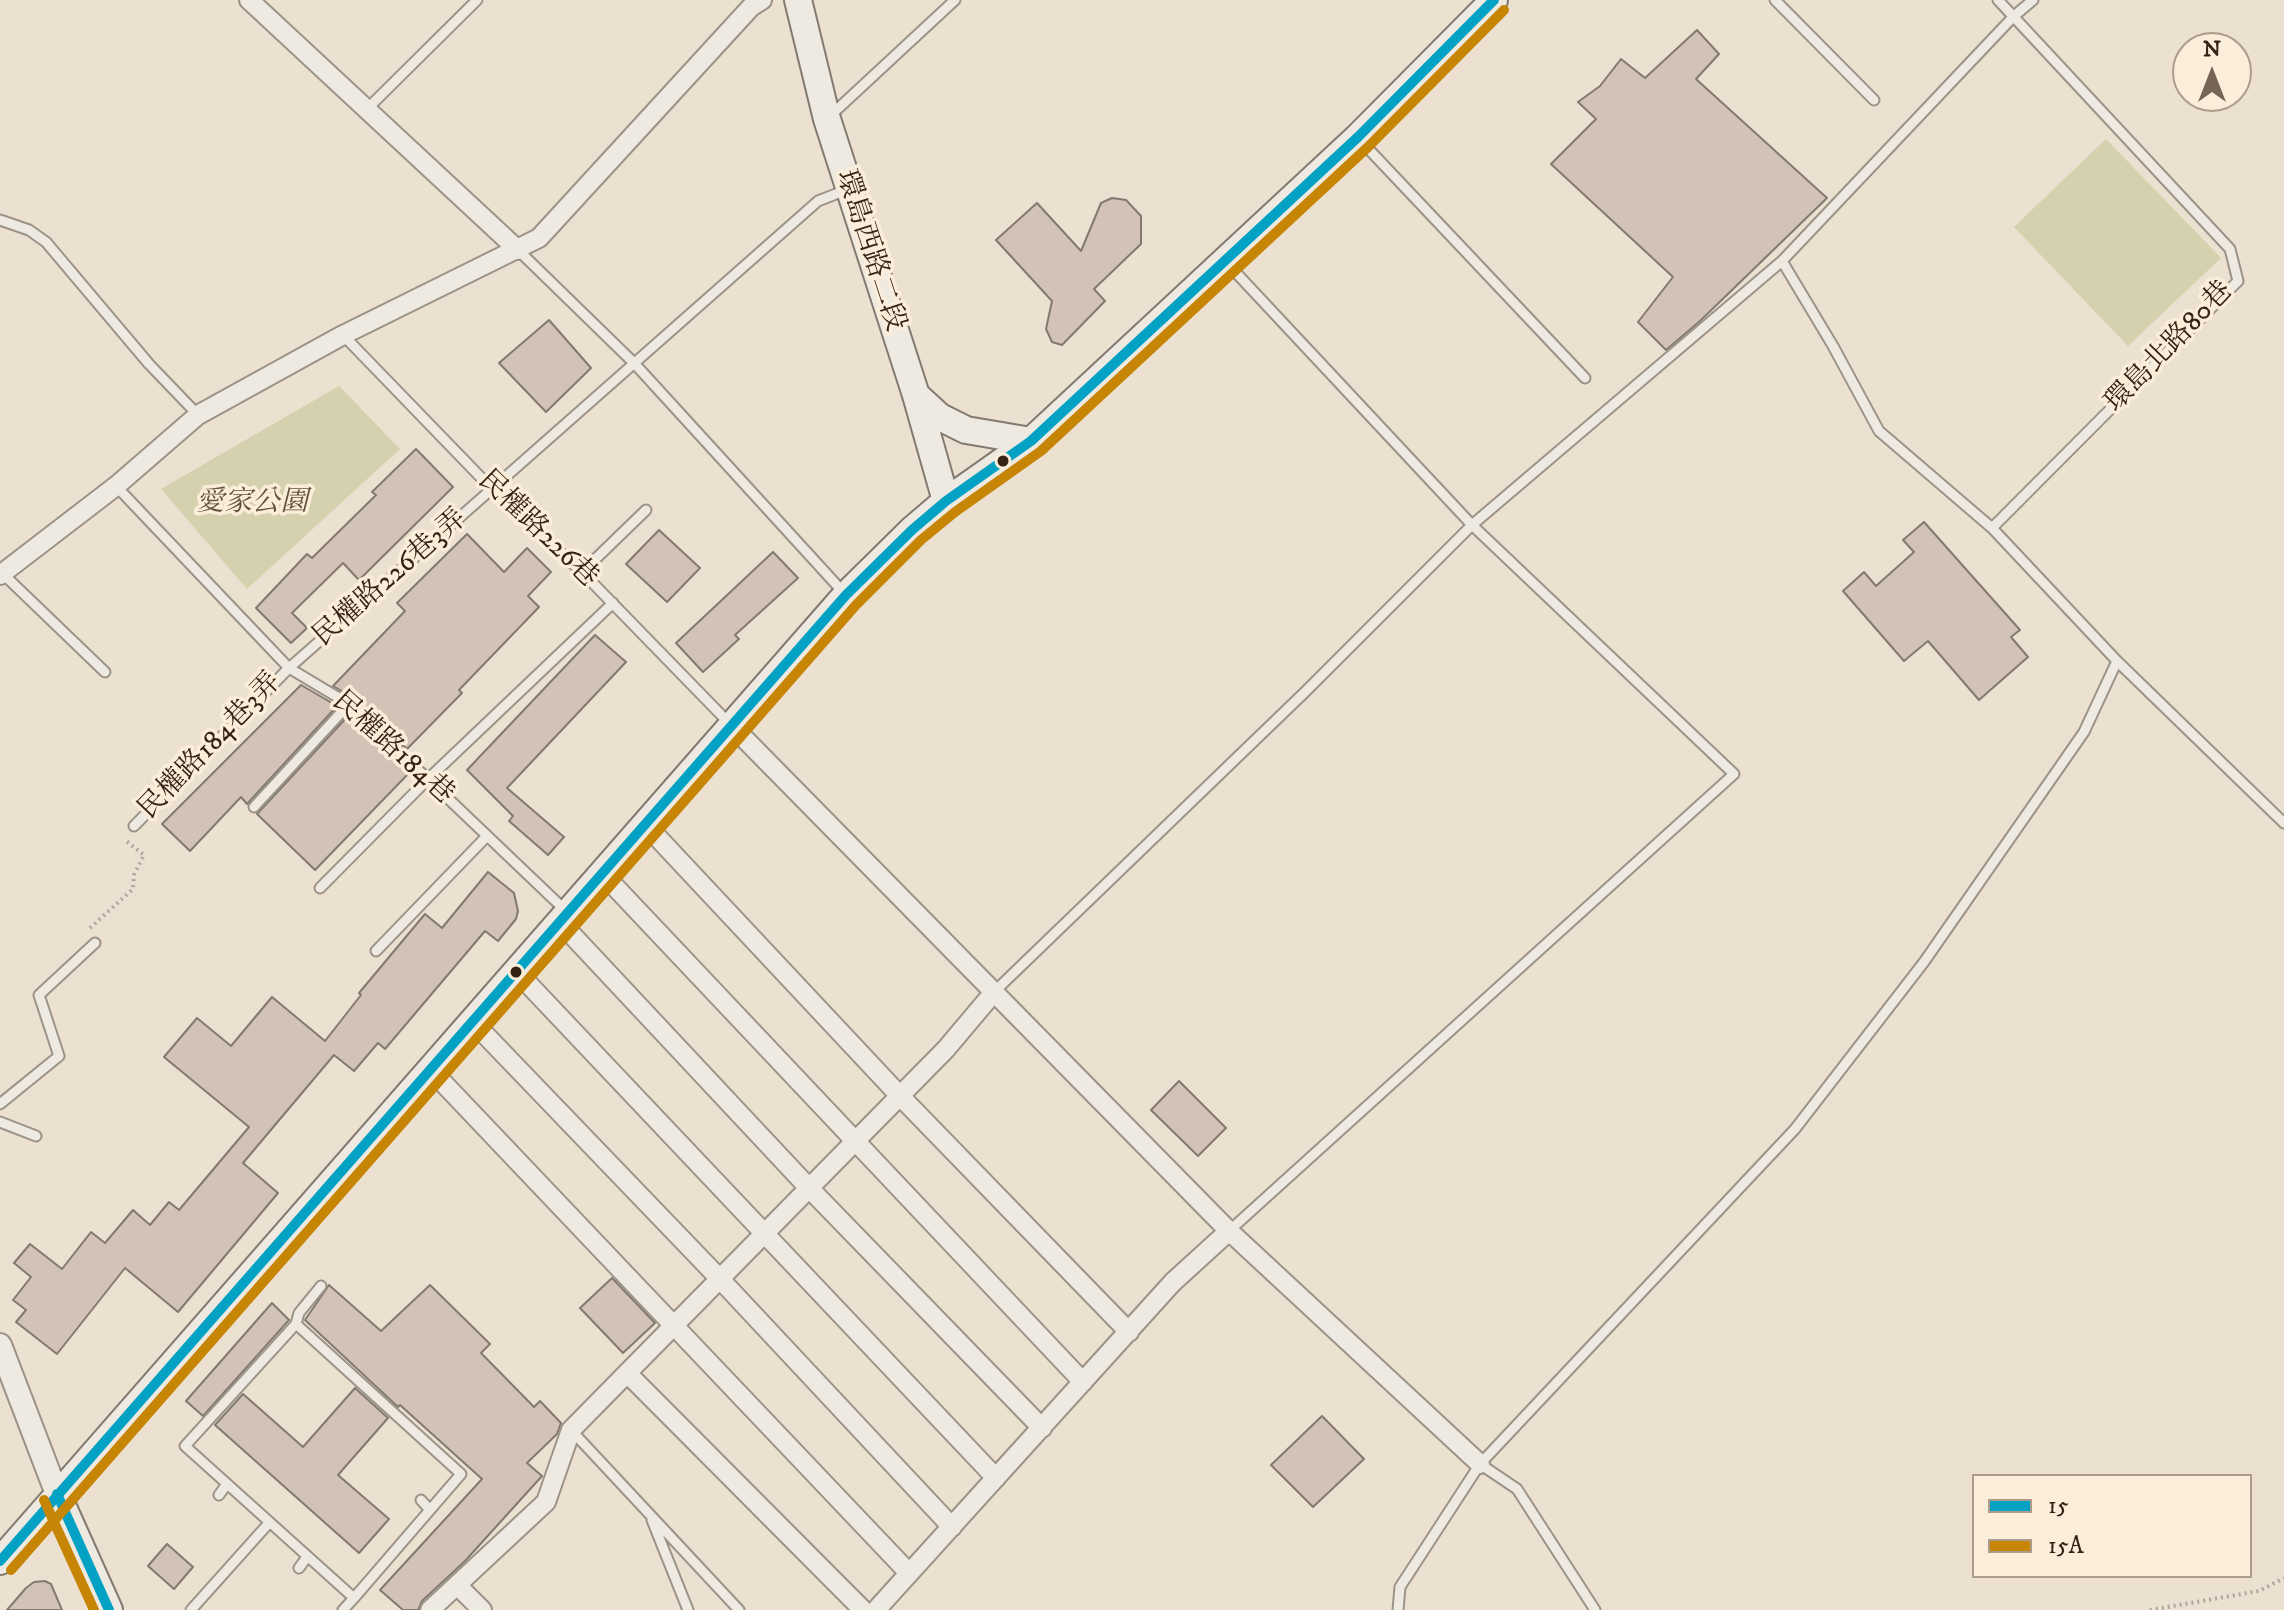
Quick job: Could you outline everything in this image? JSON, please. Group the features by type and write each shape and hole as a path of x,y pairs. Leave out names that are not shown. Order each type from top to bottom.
{"main road":[{"name":"環島西路二段","path":"798,0 827,119 916,395 946,501"},
{"path":"0,1561 846,595 946,501 1031,441 1226,262 1358,137 1490,1"},
{"path":"916,395 940,417 966,430 1031,441"},
{"path":"57,1494 109,1610"}],"street":[{"path":"249,0 518,250"},
{"path":"1,574 116,486 198,415 343,335 539,238 752,2"},
{"path":"731,725 1229,1231 1480,1464"},
{"path":"645,824 900,1096 1129,1332"},
{"path":"602,873 1083,1382"},
{"path":"563,917 809,1188 1042,1428"},
{"path":"516,971 996,1478"},
{"path":"430,1610 546,1502 571,1430 946,1049 994,992"},
{"path":"472,1021 952,1527"},
{"path":"430,1069 909,1573"},
{"path":"876,1610 1173,1282 1229,1231"},
{"path":"0,1345 57,1494"},
{"path":"627,1373 863,1610"},
{"path":"457,1585 482,1610"}],"lane":[{"path":"366,110 477,0"},
{"path":"827,119 955,0"},
{"path":"1775,0 1874,100"},
{"path":"1998,0 2014,16"},
{"path":"994,992 1295,702 1472,525 1782,261 2014,16 2033,0"},
{"name":"環島北路80巷","path":"1992,528 2238,281 2230,249 2014,16"},
{"path":"1358,137 1585,378"},
{"name":"民權路226巷3弄","path":"289,668 818,201 849,189"},
{"path":"0,220 29,230 46,242 149,364 198,415"},
{"path":"518,250 634,363 846,595"},
{"path":"1782,261 1879,431 1992,528 2117,661 2284,823"},
{"path":"1226,262 1472,525 1734,774 1229,1231"},
{"name":"民權路226巷","path":"343,335 492,489 582,572 731,725"},
{"name":"民權路184巷","path":"116,486 289,668 349,704 487,836 563,917"},
{"path":"582,572 646,510"},
{"path":"1,574 105,672"},
{"path":"320,888 428,779 613,603"},
{"path":"1398,1610 1400,1587 1480,1464 1795,1129 1924,962 2084,732 2117,661"},
{"name":"民權路184巷3弄","path":"134,826 289,668"},
{"path":"254,807 349,704"},
{"path":"376,951 487,836"},
{"path":"0,1104 59,1056 39,995 95,943"},
{"path":"0,1122 36,1136"},
{"path":"321,1286 299,1313 296,1324 261,1367 185,1446 354,1598"},
{"path":"296,1324 461,1474 343,1610"},
{"path":"571,1430 739,1610"},
{"path":"1480,1464 1517,1489 1595,1610"},
{"path":"219,1495 227,1484"},
{"path":"421,1500 430,1510"},
{"path":"649,1514 688,1610"},
{"path":"191,1610 269,1523"},
{"path":"299,1568 307,1557"}],"path":[{"path":"95,943 87,930 133,889 134,875 144,855 123,839 134,826"},
{"path":"2150,1610 2259,1591 2284,1578"}],"green space":[{"path":"2106,139 2221,258 2128,346 2014,227"},
{"name":"愛家公園","path":"339,386 400,449 247,589 161,489"}],"building":[{"path":"1697,30 1719,54 1696,79 1827,198 1666,350 1638,322 1673,277 1551,164 1596,119 1578,102 1600,86 1621,59 1645,78"},
{"path":"1112,198 1126,200 1141,216 1141,244 1094,289 1105,301 1062,345 1052,342 1046,329 1052,301 996,240 1037,203 1081,251 1101,203"},
{"path":"549,320 591,368 546,412 499,363"},
{"path":"416,449 453,487 359,580 343,563 292,613 307,628 291,643 256,608 307,554 312,558 376,495 372,492"},
{"path":"1924,522 2020,630 2011,637 2028,657 1979,700 1928,641 1904,661 1843,591 1864,572 1876,586 1914,552 1903,540"},
{"path":"659,530 700,568 667,602 626,564"},
{"path":"467,534 504,572 527,548 551,572 528,596 539,607 407,749 354,698 333,686 405,611 397,603"},
{"path":"773,552 798,578 735,635 739,639 703,672 676,643"},
{"path":"595,635 626,662 507,788 564,837 548,855 509,821 513,816 467,770"},
{"path":"301,685 337,706 247,804 241,797 190,851 162,824"},
{"path":"349,715 410,772 315,870 257,814"},
{"path":"488,872 514,893 518,911 516,919 498,941 485,931 385,1049 378,1043 354,1071 334,1055 243,1163 278,1193 178,1312 125,1268 57,1354 16,1322 26,1310 13,1300 31,1277 14,1263 30,1244 62,1269 91,1232 105,1243 133,1210 150,1225 169,1202 179,1210 249,1127 164,1057 197,1018 231,1046 272,997 325,1041 361,995 359,993 425,914 442,928"},
{"path":"1179,1081 1226,1128 1198,1156 1151,1110"},
{"path":"612,1278 655,1323 623,1353 580,1308"},
{"path":"329,1285 381,1331 430,1285 490,1344 481,1353 534,1407 540,1401 561,1423 557,1434 527,1463 542,1476 465,1561 422,1601 418,1610 403,1610 380,1590 482,1479 400,1405 398,1407 305,1320"},
{"path":"272,1303 289,1320 203,1416 186,1401"},
{"path":"355,1388 388,1418 338,1475 389,1519 359,1553 215,1425 243,1394 303,1447"},
{"path":"1322,1416 1364,1459 1313,1507 1271,1465"},
{"path":"167,1544 193,1567 174,1589 148,1566"},
{"path":"34,1582 51,1584 62,1610 7,1610 26,1588"}],"transit line":[{"name":"15","path":"0,1561 846,595 946,501 1031,441 1358,137 1494,0"},
{"name":"15A","path":"11,1570 856,605 921,540 1041,451 1368,147 1504,10"},
{"name":"15","path":"57,1494 109,1610"},
{"name":"15A","path":"44,1500 94,1610"}]}
